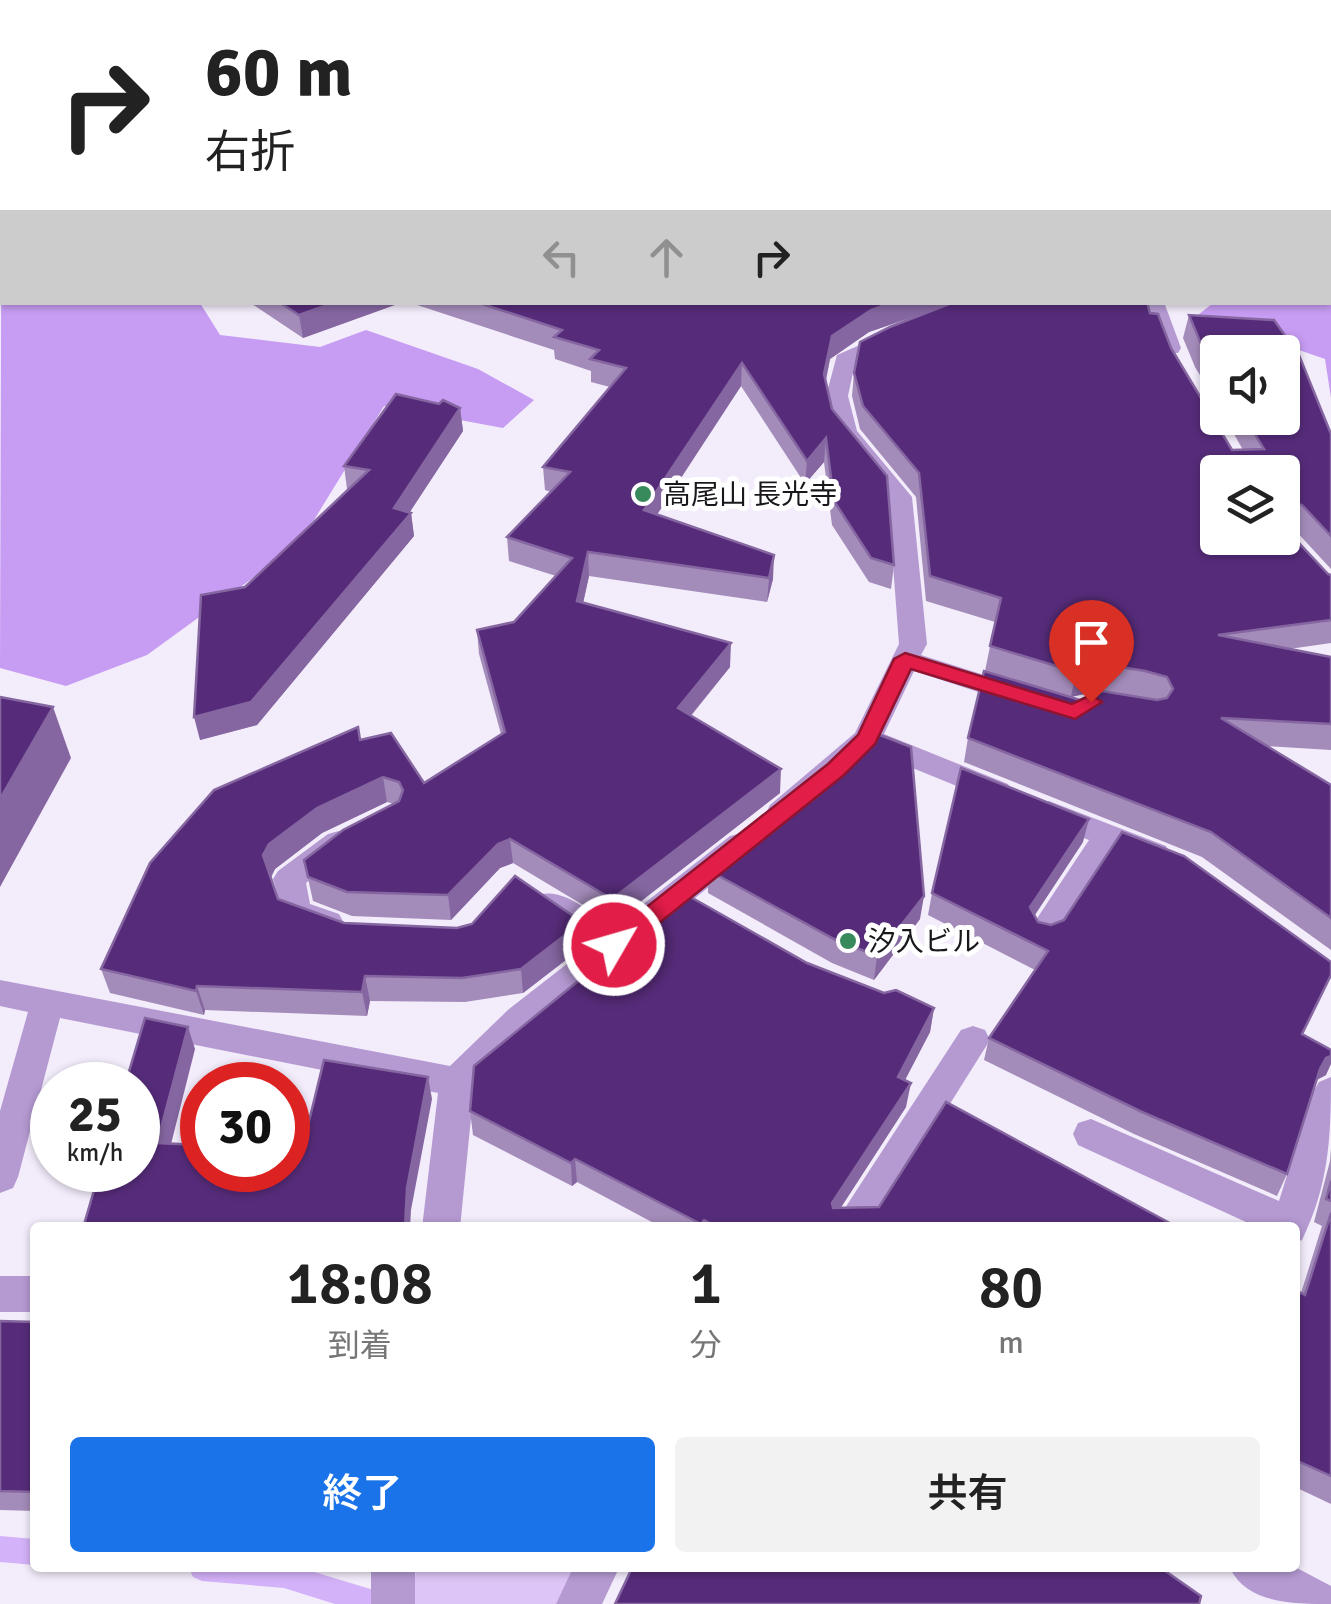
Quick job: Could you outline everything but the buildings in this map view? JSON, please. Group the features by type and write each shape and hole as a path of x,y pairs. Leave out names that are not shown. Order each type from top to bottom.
{"street":[{"path":"1154,305 1184,376"},
{"path":"443,1222 457,1082 521,1019 836,769 868,739 912,644 900,497 846,432 837,396 845,360 878,341 918,329"},
{"path":"905,659 1042,703"},
{"path":"868,739 1189,868"},
{"path":"350,932 296,911 289,879 334,844 362,830"},
{"path":"1044,932 1108,835"},
{"path":"531,890 614,945"},
{"path":"677,895 709,914"},
{"path":"0,993 457,1082"},
{"path":"0,1177 47,1002"},
{"path":"855,1222 973,1040"},
{"path":"1291,1222 1331,1092"},
{"path":"1091,1134 1281,1222"},
{"path":"0,1294 30,1294"},
{"path":"392,1604 393,1572"},
{"path":"578,1604 595,1572"},
{"path":"1259,1572 1319,1604"}],"shaded area":[{"path":"1,305 201,305 220,335 320,347 366,330 478,369 534,400 503,428 384,406 314,520 268,567 147,655 66,686 0,668"},
{"path":"1210,305 1331,305 1331,398 1325,359 1300,350 1300,335 1256,335 1198,315"},
{"path":"416,1572 574,1572 557,1604 412,1604"}],"waterway":[{"path":"0,1549 30,1552"},
{"path":"249,1572 284,1575 377,1604"}],"place":[{"name":"高尾山 長光寺","path":"643,494"},
{"name":"汐入ビル","path":"848,941"}],"route":[{"path":"614,945 836,769 868,739 905,659 945,675 1075,712 1091,702"}]}
